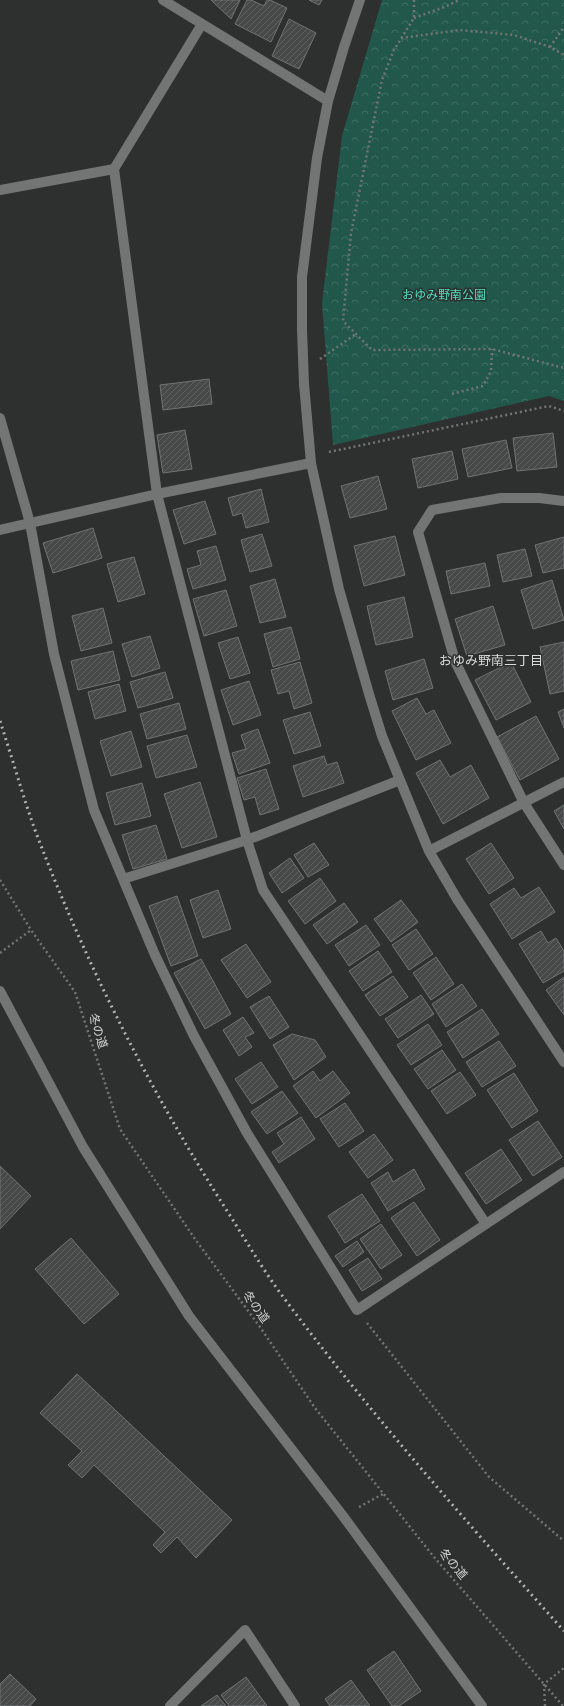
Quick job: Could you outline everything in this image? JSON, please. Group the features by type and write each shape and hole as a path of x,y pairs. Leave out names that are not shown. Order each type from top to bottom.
{"street":[{"path":"163,0 328,101"},
{"path":"360,0 328,101 317,158 302,277 304,384 311,463 339,589 369,694 382,736 429,851 457,899 564,1062"},
{"path":"202,24 114,170 157,494 247,840 263,890 486,1224"},
{"path":"0,190 114,170"},
{"path":"0,418 30,523 54,654 94,810 154,955 194,1036 247,1133 357,1310 564,1172"},
{"path":"0,530 157,494 311,463"},
{"path":"564,501 539,498 501,498 432,510 418,532 455,661 524,803 564,865"},
{"path":"123,879 247,840 400,780"},
{"path":"429,851 564,782"},
{"path":"0,991 83,1147 189,1316 343,1516 482,1706"},
{"path":"170,1706 245,1630 295,1706"}],"path":[{"path":"414,0 414,18 394,50 382,80 351,233 343,321 372,350 492,349 564,368"},
{"path":"414,18 459,0"},
{"path":"550,47 564,27"},
{"path":"401,38 460,30 514,35 550,47 564,55"},
{"path":"320,360 356,334"},
{"path":"452,394 483,386 491,371 492,349"},
{"path":"329,452 549,406 564,411"},
{"name":"冬の道","path":"0,880 31,930 75,992 120,1130 195,1239 260,1327 315,1408 434,1557 563,1706"},
{"path":"0,953 31,930"},
{"path":"357,1310 489,1477 564,1541"},
{"path":"343,1516 383,1494"},
{"path":"545,1706 544,1684 564,1668"}],"green space":[{"name":"おゆみ野南公園","path":"382,0 564,0 564,401 549,396 333,445 322,303 342,136"}],"building":[{"path":"211,0 240,0 231,19"},
{"path":"247,0 251,0 264,6 267,0 270,0 287,8 271,42 235,24"},
{"path":"309,0 322,0 319,5"},
{"path":"289,19 316,33 299,69 272,56"},
{"path":"209,379 212,404 163,410 160,385"},
{"path":"185,430 192,469 163,473 157,435"},
{"path":"553,433 557,467 517,471 513,438"},
{"path":"506,440 512,468 468,477 462,449"},
{"path":"452,451 458,479 418,488 412,459"},
{"path":"378,476 387,509 350,518 341,486"},
{"path":"261,489 269,522 246,528 242,513 233,516 228,498"},
{"path":"205,501 216,534 184,544 173,510"},
{"path":"93,528 102,558 53,573 43,543"},
{"path":"262,534 272,566 250,572 241,540"},
{"path":"395,536 405,575 364,586 354,546"},
{"path":"564,537 564,568 543,573 535,545"},
{"path":"216,546 226,580 193,589 187,569 201,565 197,551"},
{"path":"525,549 532,576 503,582 497,555"},
{"path":"134,557 145,594 118,602 107,564"},
{"path":"485,563 490,586 451,594 446,571"},
{"path":"275,579 286,617 260,623 250,586"},
{"path":"552,580 564,620 533,629 521,590"},
{"path":"226,590 237,626 204,636 193,599"},
{"path":"404,597 413,637 376,645 367,606"},
{"path":"493,606 505,645 467,656 455,619"},
{"path":"103,608 112,643 81,651 72,616"},
{"path":"291,627 300,659 273,667 264,634"},
{"path":"150,636 160,668 132,677 122,644"},
{"path":"238,637 250,673 230,679 218,643"},
{"path":"564,642 564,691 550,694 540,647"},
{"path":"113,651 120,680 78,690 71,661"},
{"path":"424,659 433,688 393,700 385,671"},
{"path":"300,662 312,703 294,709 289,691 278,694 271,670"},
{"path":"511,662 531,702 496,720 475,680"},
{"path":"165,672 173,698 138,708 130,682"},
{"path":"249,681 261,715 233,725 221,690"},
{"path":"119,684 126,711 95,719 88,692"},
{"path":"417,698 426,714 434,710 451,743 416,760 392,711"},
{"path":"179,703 186,729 147,739 140,714"},
{"path":"564,709 564,728 558,712"},
{"path":"310,712 321,746 294,754 283,720"},
{"path":"536,716 559,759 520,780 497,737"},
{"path":"258,729 270,763 239,774 232,753 246,749 241,735"},
{"path":"131,731 142,767 111,776 100,741"},
{"path":"187,735 197,767 156,778 147,746"},
{"path":"324,756 327,765 337,762 344,783 303,797 293,766"},
{"path":"440,760 450,777 471,765 489,798 443,824 416,773"},
{"path":"266,769 279,809 260,815 255,797 244,800 237,778"},
{"path":"200,782 217,837 182,848 164,794"},
{"path":"142,783 151,816 115,825 106,793"},
{"path":"564,805 564,829 554,811"},
{"path":"156,825 167,859 133,869 122,835"},
{"path":"314,843 329,865 308,877 294,855"},
{"path":"491,843 514,878 489,894 466,859"},
{"path":"290,858 304,878 282,893 269,873"},
{"path":"320,878 336,901 305,924 288,901"},
{"path":"539,887 555,912 512,939 490,904 514,888 521,898"},
{"path":"218,890 231,929 203,938 190,900"},
{"path":"177,896 198,956 171,966 149,906"},
{"path":"401,900 418,922 391,942 374,919"},
{"path":"344,903 358,922 327,944 313,925"},
{"path":"366,925 380,945 349,966 335,945"},
{"path":"416,929 433,954 409,970 392,945"},
{"path":"541,931 548,943 556,938 564,951 564,971 543,983 519,944"},
{"path":"246,944 271,982 247,998 221,960"},
{"path":"378,951 392,972 363,991 349,971"},
{"path":"436,957 454,984 431,1000 413,973"},
{"path":"201,959 231,1014 205,1029 174,973"},
{"path":"393,976 408,997 380,1016 365,995"},
{"path":"564,977 564,1015 546,990"},
{"path":"462,984 477,1006 446,1027 432,1004"},
{"path":"421,995 434,1014 398,1038 385,1019"},
{"path":"269,996 289,1027 270,1039 250,1007"},
{"path":"482,1009 499,1034 463,1058 447,1032"},
{"path":"243,1017 254,1033 245,1037 252,1047 239,1056 223,1030"},
{"path":"428,1024 442,1045 411,1065 397,1045"},
{"path":"292,1034 315,1040 326,1057 294,1080 273,1045"},
{"path":"499,1041 516,1066 482,1087 466,1062"},
{"path":"442,1050 456,1070 428,1089 414,1069"},
{"path":"261,1062 278,1087 252,1104 235,1079"},
{"path":"313,1071 320,1081 333,1071 350,1093 316,1118 293,1086"},
{"path":"460,1072 476,1095 447,1114 431,1091"},
{"path":"514,1073 538,1111 512,1128 487,1090"},
{"path":"282,1091 298,1113 267,1134 251,1112"},
{"path":"345,1103 364,1131 339,1147 320,1119"},
{"path":"301,1117 315,1139 279,1163 272,1152 284,1144 277,1133"},
{"path":"538,1121 562,1157 533,1176 509,1140"},
{"path":"374,1134 393,1160 368,1178 349,1152"},
{"path":"501,1149 522,1180 486,1204 465,1173"},
{"path":"0,1166 31,1196 0,1229"},
{"path":"414,1169 425,1189 388,1211 371,1183 388,1172 393,1182"},
{"path":"362,1194 380,1221 345,1243 328,1216"},
{"path":"414,1202 440,1240 417,1256 391,1218"},
{"path":"381,1224 402,1255 381,1269 360,1239"},
{"path":"71,1238 119,1294 84,1324 35,1269"},
{"path":"357,1241 364,1252 343,1267 335,1256"},
{"path":"368,1258 382,1279 362,1291 349,1270"},
{"path":"77,1374 232,1520 196,1558 177,1537 161,1553 153,1545 165,1532 94,1465 82,1478 68,1465 82,1451 40,1413"},
{"path":"394,1651 421,1691 399,1706 392,1706 367,1670"},
{"path":"10,1674 36,1699 30,1706 0,1706 0,1684"},
{"path":"246,1677 267,1706 229,1706 221,1695"},
{"path":"351,1680 370,1706 330,1706 325,1699"},
{"path":"217,1695 226,1706 201,1706"}],"railway":[{"path":"0,721 35,830 76,930 122,1028 174,1124 202,1171 278,1290 311,1334 417,1464 564,1631"}],"district":[{"name":"おゆみ野南三丁目","path":"491,660"}]}
